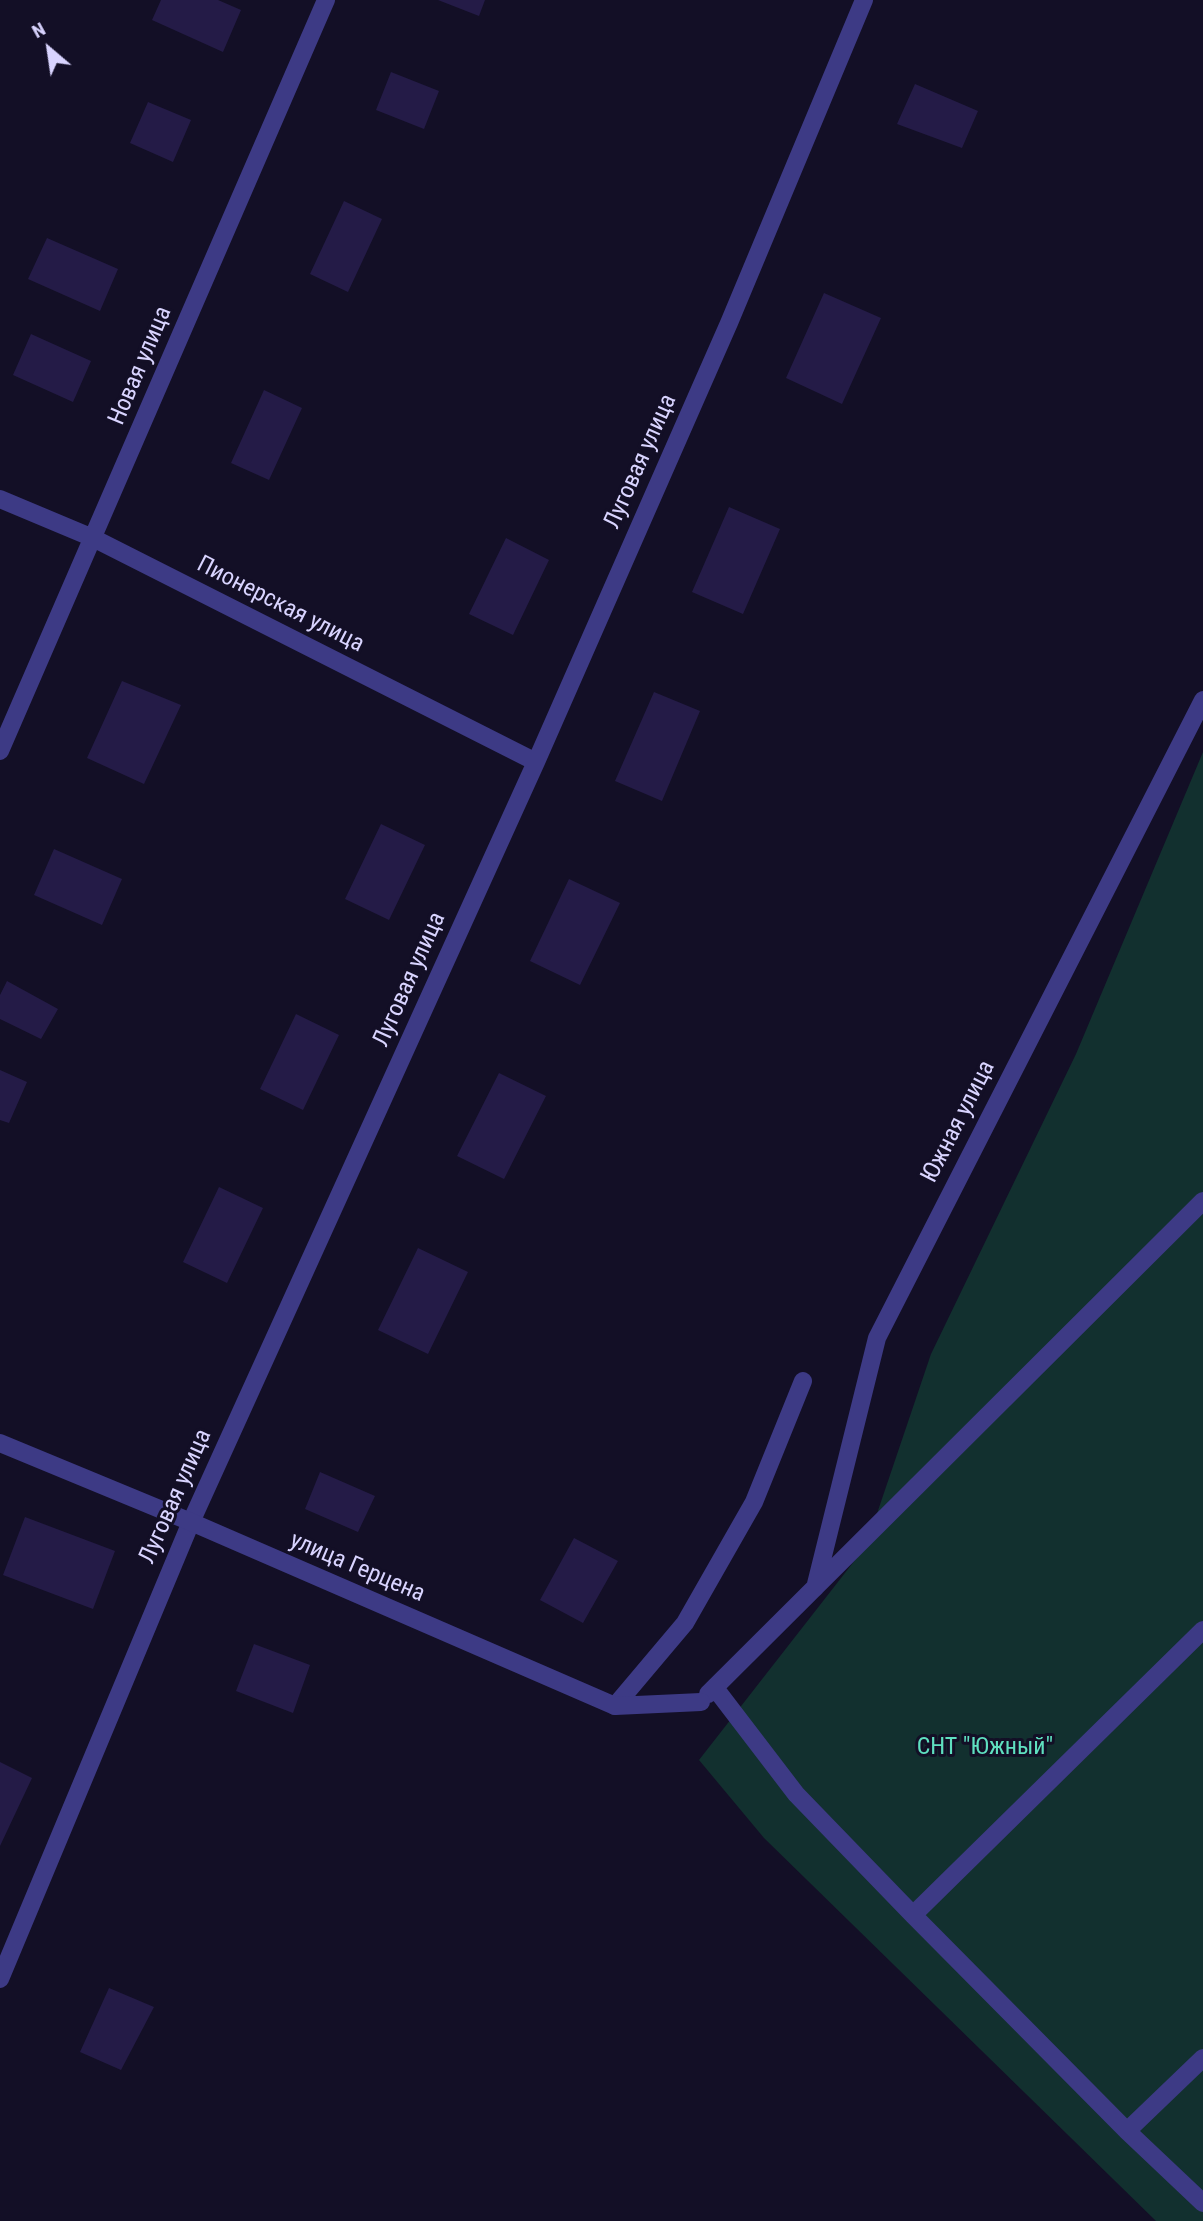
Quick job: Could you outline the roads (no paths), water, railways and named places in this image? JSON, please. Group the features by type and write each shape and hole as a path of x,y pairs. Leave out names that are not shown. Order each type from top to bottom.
{"street":[{"name":"Новая улица","path":"0,751 326,0"},
{"name":"Луговая улица","path":"0,1979 191,1522 536,762 729,323 864,0"},
{"name":"Пионерская улица","path":"0,499 93,538 536,762"},
{"name":"Южная улица","path":"815,1588 877,1338 1203,700"},
{"path":"1203,1201 715,1688 796,1794 912,1915 1127,2131 1203,2203"},
{"path":"615,1706 685,1623 754,1502 803,1381"},
{"name":"улица Герцена","path":"0,1443 191,1522 615,1706 701,1702 715,1688"},
{"path":"912,1915 1203,1630"},
{"path":"1127,2131 1203,2058"}],"park label":[{"name":"СНТ \"Южный\"","path":"985,1748"}]}
